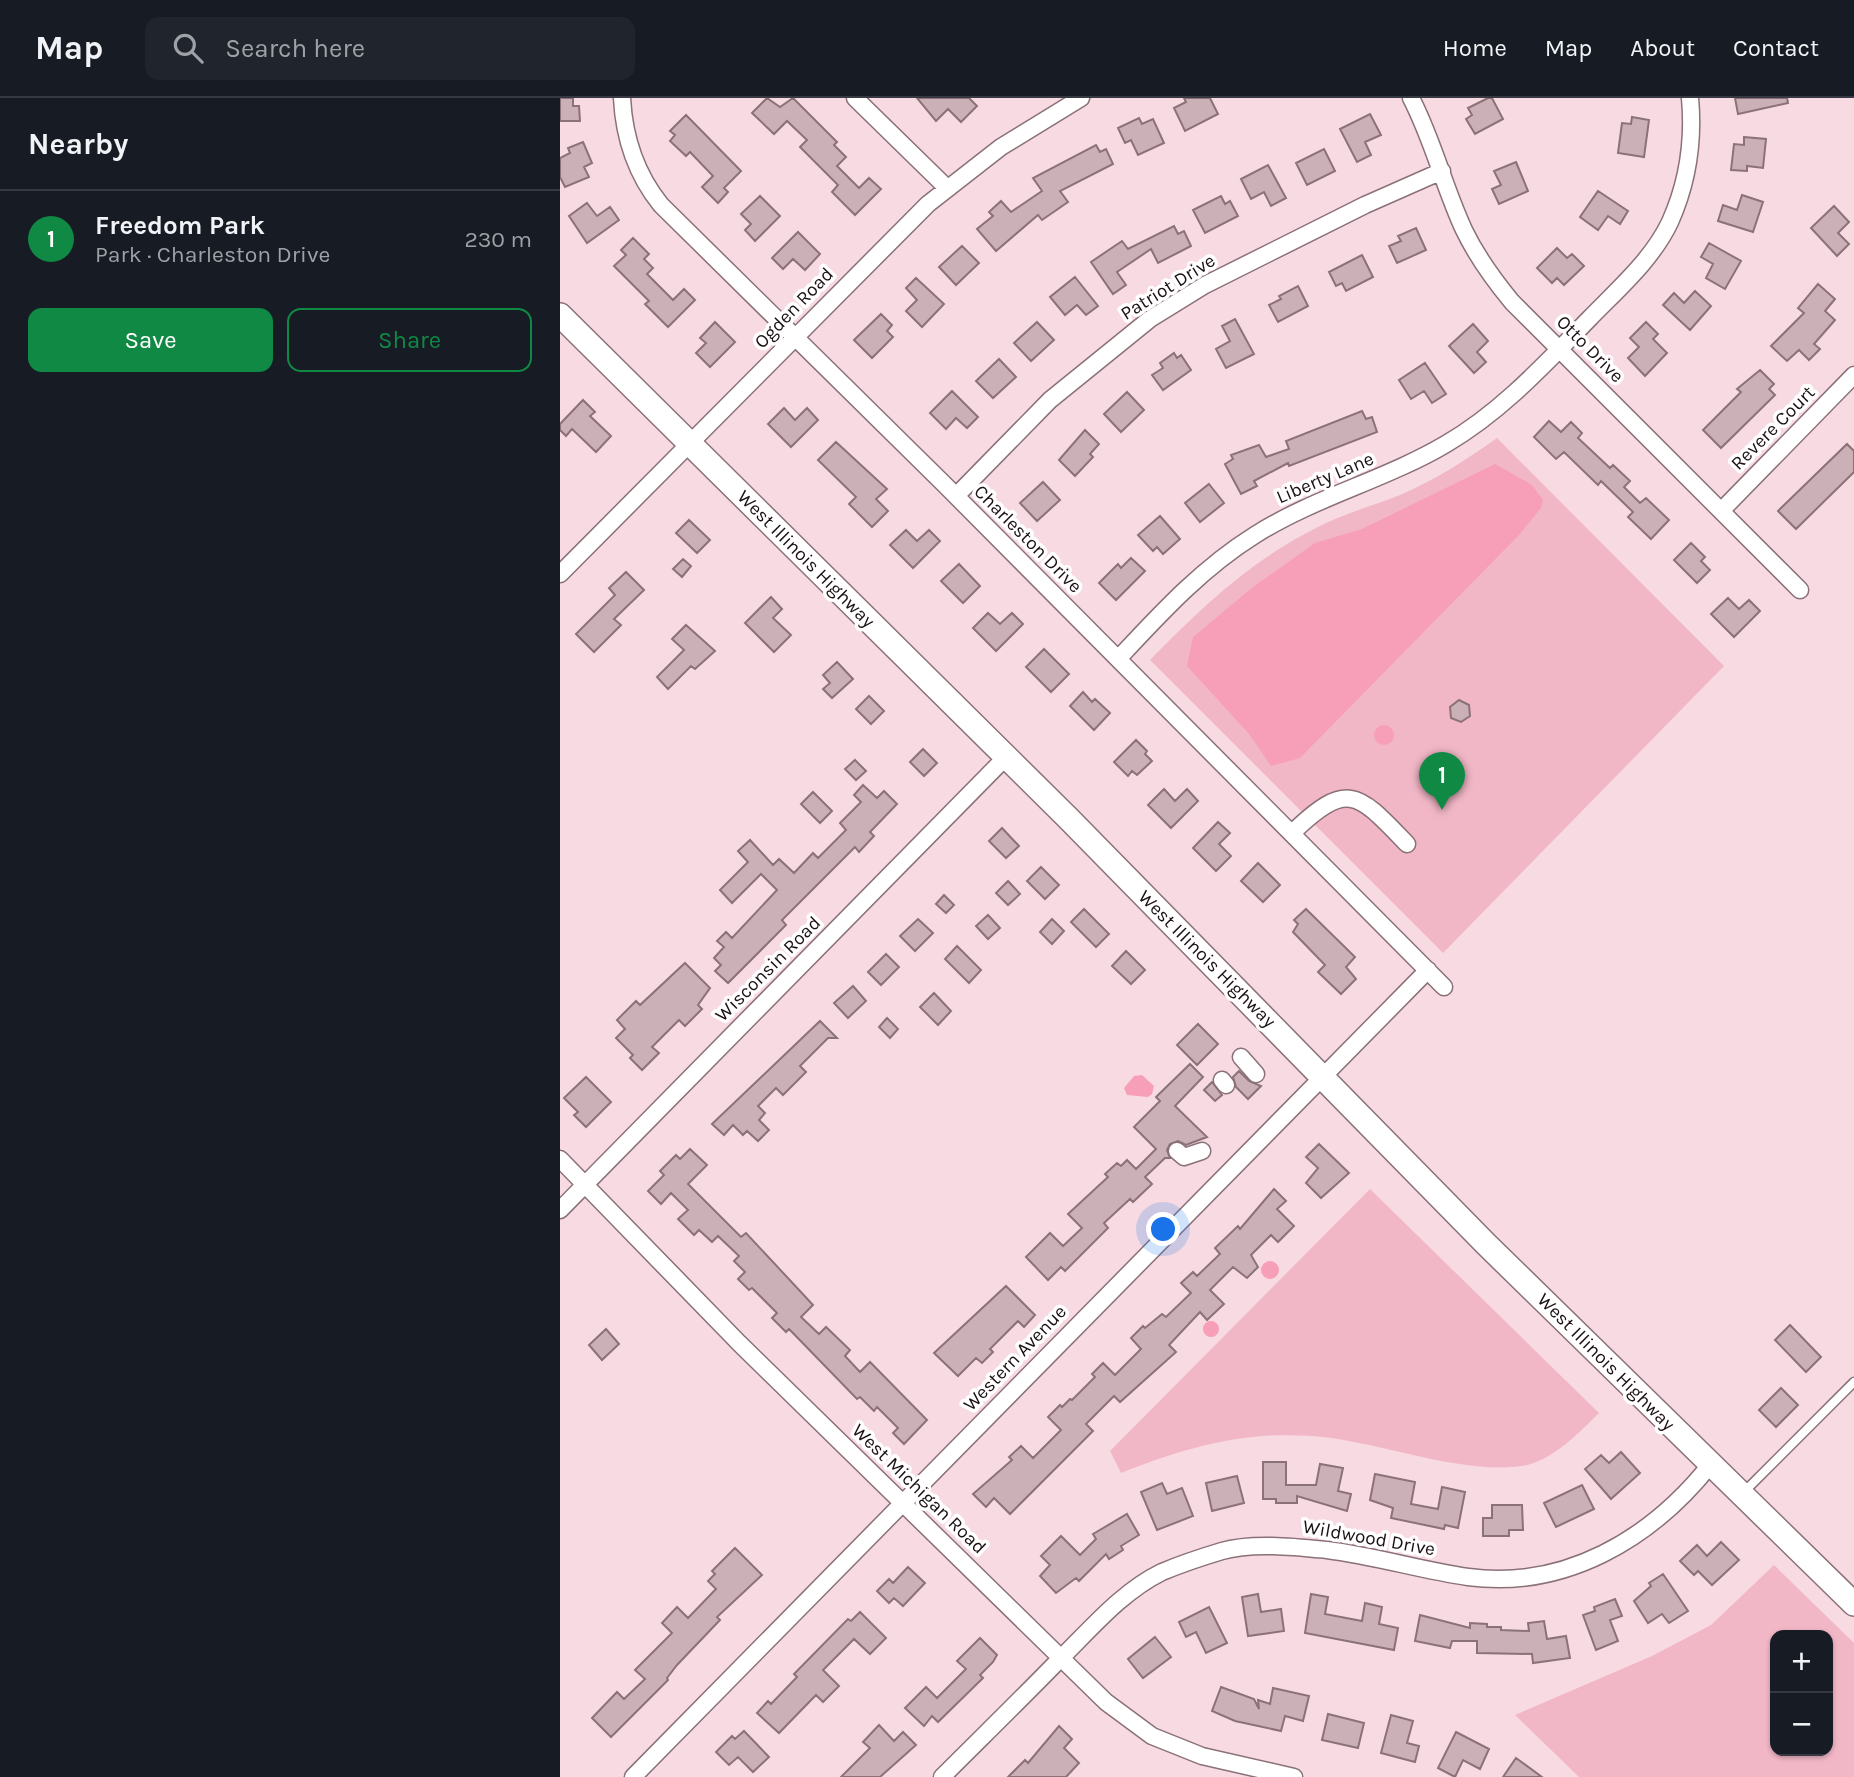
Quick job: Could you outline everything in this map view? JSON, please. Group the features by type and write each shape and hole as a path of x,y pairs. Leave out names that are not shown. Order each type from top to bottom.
{"street":[{"name":"Charleston Drive","path":"622,98 631,151 654,196 1444,987"},
{"path":"855,98 946,187"},
{"name":"Ogden Road","path":"560,574 946,187 1020,134 1081,98"},
{"name":"Otto Drive","path":"1411,98 1464,229 1486,271 1512,302 1800,590"},
{"name":"Liberty Lane","path":"1118,659 1198,578 1243,543 1300,509 1404,467 1448,443 1506,401 1560,349 1645,260 1670,222 1690,161 1690,98"},
{"name":"Patriot Drive","path":"956,496 1050,400 1150,319 1205,285 1365,205 1441,171"},
{"name":"West Illinois Highway","path":"560,314 1324,1076 1486,1244 1854,1604"},
{"name":"Revere Court","path":"1721,511 1854,375"},
{"name":"Wisconsin Road","path":"560,1210 1006,757"},
{"path":"1292,833 1331,800 1349,797 1368,805 1407,844"},
{"name":"Western Avenue","path":"633,1777 1428,970"},
{"path":"1241,1057 1256,1074"},
{"path":"1177,1151 1184,1157 1202,1151"},
{"name":"West Michigan Road","path":"560,1159 739,1343 1106,1702 1152,1736 1202,1756 1294,1777"},
{"name":"Wildwood Drive","path":"942,1777 1108,1610 1161,1573 1225,1550 1292,1546 1347,1553 1468,1577 1507,1579 1546,1574 1585,1563 1618,1548 1677,1502 1710,1465"}],"lane":[{"path":"1742,1494 1854,1382"}],"shaded area":[{"path":"1497,438 1724,666 1443,953 1150,660 1227,587 1269,555 1326,523 1426,483"},
{"path":"1495,464 1532,485 1543,500 1541,508 1519,535 1300,758 1271,766 1249,734 1187,666 1193,637 1253,587 1315,543 1362,529"},
{"path":"1380,725 1388,725 1394,735 1388,745 1380,745 1374,739 1374,731"},
{"path":"1142,1075 1154,1086 1152,1094 1148,1097 1127,1095 1124,1088 1134,1076"},
{"path":"1370,1189 1599,1413 1553,1453 1532,1464 1521,1466 1471,1466 1336,1439 1286,1435 1214,1443 1121,1473 1110,1451"},
{"path":"1270,1261 1276,1264 1279,1270 1276,1276 1270,1279 1264,1276 1261,1270 1264,1264"},
{"path":"1208,1321 1214,1321 1219,1329 1217,1335 1208,1337 1203,1332 1203,1326"},
{"path":"1774,1565 1854,1643 1854,1777 1579,1777 1515,1715 1652,1656 1711,1625"}],"building":[{"path":"560,98 573,98 573,106 579,106 580,121 560,121"},
{"path":"767,98 780,107 793,98 837,142 834,145 846,157 837,166 859,188 869,178 881,189 855,215 832,192 838,185 800,147 807,140 787,121 774,134 752,113"},
{"path":"917,98 969,98 977,106 961,122 948,109 936,121"},
{"path":"1184,98 1210,98 1218,114 1185,131 1174,108 1186,102"},
{"path":"1492,98 1503,119 1475,134 1466,119 1472,115 1468,108"},
{"path":"1735,98 1787,98 1788,103 1738,114"},
{"path":"1370,114 1381,135 1365,142 1371,155 1357,162 1340,129"},
{"path":"686,115 741,171 724,188 728,192 718,203 702,187 713,176 690,152 686,156 670,141 675,135 670,131"},
{"path":"1632,117 1649,120 1644,157 1618,153 1622,123 1631,124"},
{"path":"1139,118 1142,124 1153,119 1164,143 1138,155 1131,140 1125,143 1118,128"},
{"path":"1744,137 1766,139 1763,168 1747,166 1747,171 1731,170 1734,144 1744,145"},
{"path":"583,142 592,163 584,167 589,177 565,187 560,177 560,158 570,153 568,148"},
{"path":"1096,145 1100,152 1106,149 1113,164 1060,191 1068,202 1042,220 1038,215 996,251 977,229 993,216 989,212 1001,201 1011,212 1042,191 1033,178"},
{"path":"1324,149 1335,171 1307,185 1296,163"},
{"path":"1516,162 1528,191 1499,204 1492,189 1501,185 1494,171"},
{"path":"1268,165 1286,198 1271,206 1264,192 1251,199 1241,179"},
{"path":"1598,191 1628,211 1620,224 1608,216 1598,230 1580,217"},
{"path":"1742,195 1763,202 1753,232 1718,221 1723,205 1737,210"},
{"path":"760,196 780,216 755,241 745,230 751,224 741,214"},
{"path":"1221,196 1225,204 1230,201 1238,216 1205,233 1193,210"},
{"path":"587,203 597,216 610,207 619,220 587,243 569,216"},
{"path":"1834,206 1849,222 1838,233 1849,244 1837,256 1811,228"},
{"path":"1174,226 1178,234 1184,231 1191,246 1158,263 1151,249 1117,272 1126,285 1113,294 1091,262 1122,241 1128,249"},
{"path":"1416,228 1426,250 1397,263 1389,246 1401,241 1398,236"},
{"path":"798,232 820,254 805,270 793,259 783,269 772,258"},
{"path":"633,238 649,254 644,259 653,268 647,274 673,300 684,289 695,300 668,327 645,304 649,301 614,266 626,255 621,250"},
{"path":"1709,243 1741,261 1725,289 1706,278 1713,264 1701,257"},
{"path":"962,246 979,263 956,285 939,267"},
{"path":"1557,248 1567,258 1572,254 1584,266 1564,285 1557,278 1552,283 1537,268"},
{"path":"1362,255 1373,277 1346,291 1342,283 1336,286 1329,272"},
{"path":"1075,277 1098,306 1086,315 1077,305 1065,315 1050,297"},
{"path":"916,278 944,304 922,327 906,311 917,300 906,288"},
{"path":"1818,284 1835,299 1825,311 1835,320 1814,344 1820,349 1809,360 1799,350 1787,361 1771,346 1804,313 1798,308"},
{"path":"1298,286 1308,306 1278,322 1269,305"},
{"path":"1695,291 1711,306 1690,330 1663,305 1674,293 1684,303"},
{"path":"881,314 892,325 887,331 893,337 872,358 854,340"},
{"path":"1235,319 1254,354 1226,368 1216,349 1230,341 1222,326"},
{"path":"715,322 735,342 710,367 696,353 706,343 700,338"},
{"path":"1037,322 1054,340 1031,361 1014,343"},
{"path":"1646,322 1658,334 1653,339 1667,353 1645,376 1628,358 1639,347 1630,338"},
{"path":"1473,324 1488,341 1477,352 1486,362 1474,373 1449,346"},
{"path":"1174,353 1177,358 1181,355 1191,370 1163,390 1152,375 1163,368 1160,363"},
{"path":"999,359 1016,377 993,398 976,381"},
{"path":"1425,363 1446,394 1432,403 1424,391 1411,399 1399,380"},
{"path":"1760,370 1774,384 1769,389 1775,395 1721,448 1703,430 1741,392 1737,389"},
{"path":"952,391 978,417 967,428 956,418 946,429 930,413"},
{"path":"1127,392 1144,410 1121,432 1104,414"},
{"path":"583,400 595,412 590,416 611,436 596,452 572,429 566,436 560,430 560,424"},
{"path":"784,408 795,420 807,408 818,420 791,447 768,424"},
{"path":"1362,411 1366,419 1372,417 1377,432 1289,466 1288,463 1254,481 1257,486 1241,494 1225,464 1233,459 1231,455 1259,445 1266,457 1289,449 1286,441"},
{"path":"1549,421 1561,432 1571,422 1582,433 1578,438 1610,468 1613,465 1630,481 1624,487 1640,503 1646,498 1669,520 1651,539 1628,517 1633,512 1601,481 1598,485 1564,452 1556,459 1534,437"},
{"path":"1085,430 1099,444 1090,454 1093,457 1075,476 1059,460"},
{"path":"836,442 887,489 876,499 888,511 872,527 849,504 856,497 818,460"},
{"path":"1847,444 1854,451 1854,472 1796,529 1778,511"},
{"path":"1043,482 1060,500 1037,521 1020,503"},
{"path":"1209,484 1224,503 1200,522 1185,503"},
{"path":"1160,516 1180,539 1163,554 1157,547 1153,551 1138,535"},
{"path":"689,520 710,540 697,553 676,533"},
{"path":"906,530 917,541 929,530 940,541 913,568 890,545"},
{"path":"1691,543 1705,557 1701,561 1710,570 1697,583 1674,560"},
{"path":"1131,558 1145,571 1116,600 1099,583 1118,564 1121,568"},
{"path":"683,559 691,566 682,577 673,569"},
{"path":"959,564 980,586 963,603 941,581"},
{"path":"626,572 644,590 614,619 621,625 594,652 576,634 615,595 609,588"},
{"path":"771,597 782,609 773,618 791,635 774,652 745,623"},
{"path":"1728,598 1739,609 1749,600 1760,611 1734,637 1711,614"},
{"path":"988,613 1000,624 1012,613 1023,624 996,651 973,628"},
{"path":"686,625 715,651 695,669 691,666 668,689 657,677 684,650 672,639"},
{"path":"1044,649 1069,674 1051,692 1026,667"},
{"path":"837,662 853,679 832,698 823,689 830,683 823,675"},
{"path":"1083,692 1092,702 1095,699 1110,713 1094,730 1070,706"},
{"path":"869,696 884,711 871,724 856,709"},
{"path":"1459,700 1469,705 1470,716 1461,722 1451,718 1450,707"},
{"path":"1136,740 1152,761 1137,775 1132,771 1128,776 1114,762"},
{"path":"923,749 937,763 924,776 910,762"},
{"path":"855,760 866,771 856,780 845,769"},
{"path":"863,785 877,798 884,791 897,804 870,832 874,836 859,852 855,847 782,920 786,925 728,983 715,971 721,965 714,958 724,947 717,941 726,932 732,938 777,890 761,874 732,903 720,890 748,862 738,851 750,840 773,865 779,859 794,873 813,853 818,858 846,830 840,823 861,802 854,795"},
{"path":"1164,789 1175,801 1187,789 1198,801 1171,828 1148,805"},
{"path":"813,792 832,811 820,823 801,804"},
{"path":"1218,822 1230,833 1219,844 1231,856 1216,871 1193,848"},
{"path":"1002,828 1019,846 1006,858 989,841"},
{"path":"1258,863 1280,885 1263,902 1241,881"},
{"path":"1041,867 1059,885 1045,899 1027,881"},
{"path":"1008,881 1020,894 1008,905 996,893"},
{"path":"944,895 954,905 946,913 936,904"},
{"path":"1084,909 1109,934 1096,947 1071,922"},
{"path":"1306,909 1355,957 1346,967 1356,979 1341,994 1318,972 1325,965 1293,932 1298,924 1294,920"},
{"path":"988,915 1000,928 988,939 976,926"},
{"path":"918,919 933,933 915,951 900,936"},
{"path":"1052,919 1064,931 1052,944 1040,932"},
{"path":"957,946 981,970 969,983 945,959"},
{"path":"1126,951 1145,970 1131,984 1112,966"},
{"path":"886,954 899,967 881,985 868,972"},
{"path":"685,963 710,988 698,1005 702,1009 685,1026 679,1020 652,1047 659,1053 642,1070 630,1058 633,1055 616,1038 625,1029 617,1020 636,1001 640,1005"},
{"path":"853,986 866,1001 848,1018 834,1003"},
{"path":"934,993 951,1011 938,1025 920,1007"},
{"path":"887,1018 898,1029 890,1038 879,1027"},
{"path":"820,1021 837,1038 828,1038 800,1066 806,1072 783,1095 776,1088 758,1106 765,1113 759,1120 769,1130 758,1141 747,1131 743,1135 733,1125 724,1135 712,1124"},
{"path":"1198,1024 1218,1044 1197,1065 1177,1045"},
{"path":"1190,1064 1203,1077 1175,1106 1207,1137 1186,1145 1178,1141 1170,1144 1167,1150 1170,1158 1165,1158 1145,1177 1152,1184 1133,1202 1130,1199 1104,1223 1108,1228 1065,1271 1061,1267 1048,1280 1026,1257 1050,1233 1063,1246 1082,1228 1068,1214 1108,1177 1105,1174 1117,1163 1121,1166 1127,1160 1136,1169 1156,1149 1134,1127 1160,1101 1156,1097"},
{"path":"1239,1071 1249,1081 1261,1086 1248,1099 1236,1087 1233,1077"},
{"path":"586,1077 611,1102 586,1127 574,1115 578,1112 564,1098"},
{"path":"1212,1082 1222,1095 1215,1101 1204,1090"},
{"path":"1319,1144 1349,1173 1321,1198 1306,1183 1318,1168 1306,1157"},
{"path":"690,1149 707,1165 688,1184 741,1237 746,1233 813,1305 801,1317 819,1334 826,1327 850,1350 845,1356 860,1372 870,1362 927,1420 904,1444 893,1433 898,1428 877,1407 874,1411 860,1397 857,1399 789,1329 786,1332 772,1318 777,1313 752,1288 749,1290 738,1279 745,1272 734,1261 739,1256 718,1236 712,1242 699,1230 694,1235 678,1219 688,1210 671,1193 661,1204 648,1191 664,1175 660,1171 676,1155 680,1159"},
{"path":"1274,1189 1286,1201 1277,1209 1294,1226 1278,1242 1271,1235 1251,1255 1258,1267 1247,1278 1233,1267 1210,1290 1224,1304 1207,1320 1200,1312 1169,1345 1176,1352 1120,1402 1114,1396 1086,1424 1093,1431 1010,1514 994,1498 986,1507 973,1494 1012,1460 1009,1457 1021,1446 1033,1458 1061,1430 1048,1417 1060,1405 1062,1407 1072,1400 1095,1377 1092,1374 1103,1363 1115,1375 1141,1349 1131,1338 1143,1326 1145,1328 1162,1314 1166,1317 1191,1293 1181,1283 1193,1272 1197,1276 1220,1254 1215,1248 1238,1226 1240,1229"},
{"path":"1006,1286 1035,1315 1024,1327 1018,1321 990,1349 993,1352 982,1363 976,1358 958,1376 934,1353"},
{"path":"1790,1325 1821,1357 1806,1372 1775,1340"},
{"path":"606,1329 619,1344 602,1360 589,1345"},
{"path":"1781,1388 1798,1405 1776,1427 1759,1410"},
{"path":"1621,1452 1640,1473 1611,1499 1585,1469 1601,1455 1609,1463"},
{"path":"1263,1462 1286,1462 1286,1485 1316,1485 1320,1464 1343,1468 1338,1491 1351,1494 1347,1511 1297,1496 1297,1503 1276,1503 1276,1499 1263,1499"},
{"path":"1375,1474 1415,1482 1411,1504 1438,1509 1442,1487 1465,1492 1458,1528 1445,1525 1444,1529 1391,1518 1393,1508 1370,1500"},
{"path":"1237,1476 1244,1503 1212,1511 1206,1483"},
{"path":"1162,1483 1167,1494 1182,1488 1193,1516 1157,1530 1141,1492"},
{"path":"1582,1485 1594,1509 1556,1527 1544,1503"},
{"path":"1492,1505 1522,1505 1523,1530 1509,1530 1509,1536 1483,1536 1483,1518 1492,1518"},
{"path":"1127,1514 1139,1535 1121,1546 1123,1550 1109,1559 1106,1554 1079,1581 1076,1578 1056,1593 1040,1576 1050,1565 1041,1556 1061,1536 1080,1555 1096,1539 1093,1534"},
{"path":"1721,1542 1739,1560 1712,1585 1698,1571 1694,1575 1680,1561 1697,1545 1707,1556"},
{"path":"735,1548 762,1575 717,1617 720,1620 677,1665 668,1680 611,1737 592,1718 617,1692 624,1699 645,1679 635,1670 672,1633 662,1623 677,1607 688,1618 716,1589 708,1581 715,1574 712,1571"},
{"path":"908,1567 925,1583 903,1606 894,1598 889,1603 877,1591 889,1579 893,1583"},
{"path":"1663,1574 1688,1611 1669,1623 1662,1614 1648,1623 1634,1601 1651,1586 1649,1583"},
{"path":"1258,1594 1261,1612 1281,1609 1284,1631 1248,1636 1242,1597"},
{"path":"1311,1594 1328,1597 1325,1614 1362,1621 1365,1603 1382,1607 1379,1624 1398,1628 1394,1650 1305,1633"},
{"path":"1615,1599 1622,1616 1610,1620 1618,1641 1596,1650 1583,1615 1595,1611 1594,1607"},
{"path":"1209,1607 1227,1643 1206,1653 1196,1632 1186,1637 1179,1622"},
{"path":"860,1612 886,1638 870,1654 854,1639 823,1670 839,1686 823,1702 816,1695 779,1733 757,1713 768,1701 771,1704 797,1677 794,1674 848,1619 851,1621"},
{"path":"1420,1615 1470,1628 1470,1623 1487,1624 1487,1627 1501,1627 1501,1630 1529,1631 1528,1623 1544,1621 1547,1639 1566,1636 1570,1658 1533,1663 1532,1654 1477,1653 1477,1641 1452,1641 1450,1648 1415,1641"},
{"path":"1155,1637 1171,1657 1143,1678 1128,1659"},
{"path":"980,1638 997,1655 980,1675 983,1678 938,1722 932,1716 924,1726 905,1708 926,1687 937,1698 966,1669 957,1661"},
{"path":"1221,1687 1254,1699 1259,1709 1258,1700 1270,1704 1273,1688 1309,1696 1303,1721 1285,1716 1281,1731 1235,1721 1212,1711"},
{"path":"1328,1714 1364,1723 1358,1748 1322,1740"},
{"path":"1391,1715 1413,1721 1407,1743 1419,1746 1415,1762 1381,1753"},
{"path":"879,1725 894,1741 903,1732 916,1745 880,1777 841,1777 870,1748 863,1742"},
{"path":"1059,1726 1072,1739 1064,1748 1079,1763 1066,1777 1008,1777 1025,1760 1028,1763"},
{"path":"744,1731 769,1757 753,1772 738,1757 729,1765 716,1752 732,1736 735,1739"},
{"path":"1456,1732 1489,1749 1480,1769 1463,1760 1455,1777 1438,1768"},
{"path":"1516,1758 1542,1777 1503,1777"}],"place":[{"name":"Freedom Park","path":"1442,810"}]}
